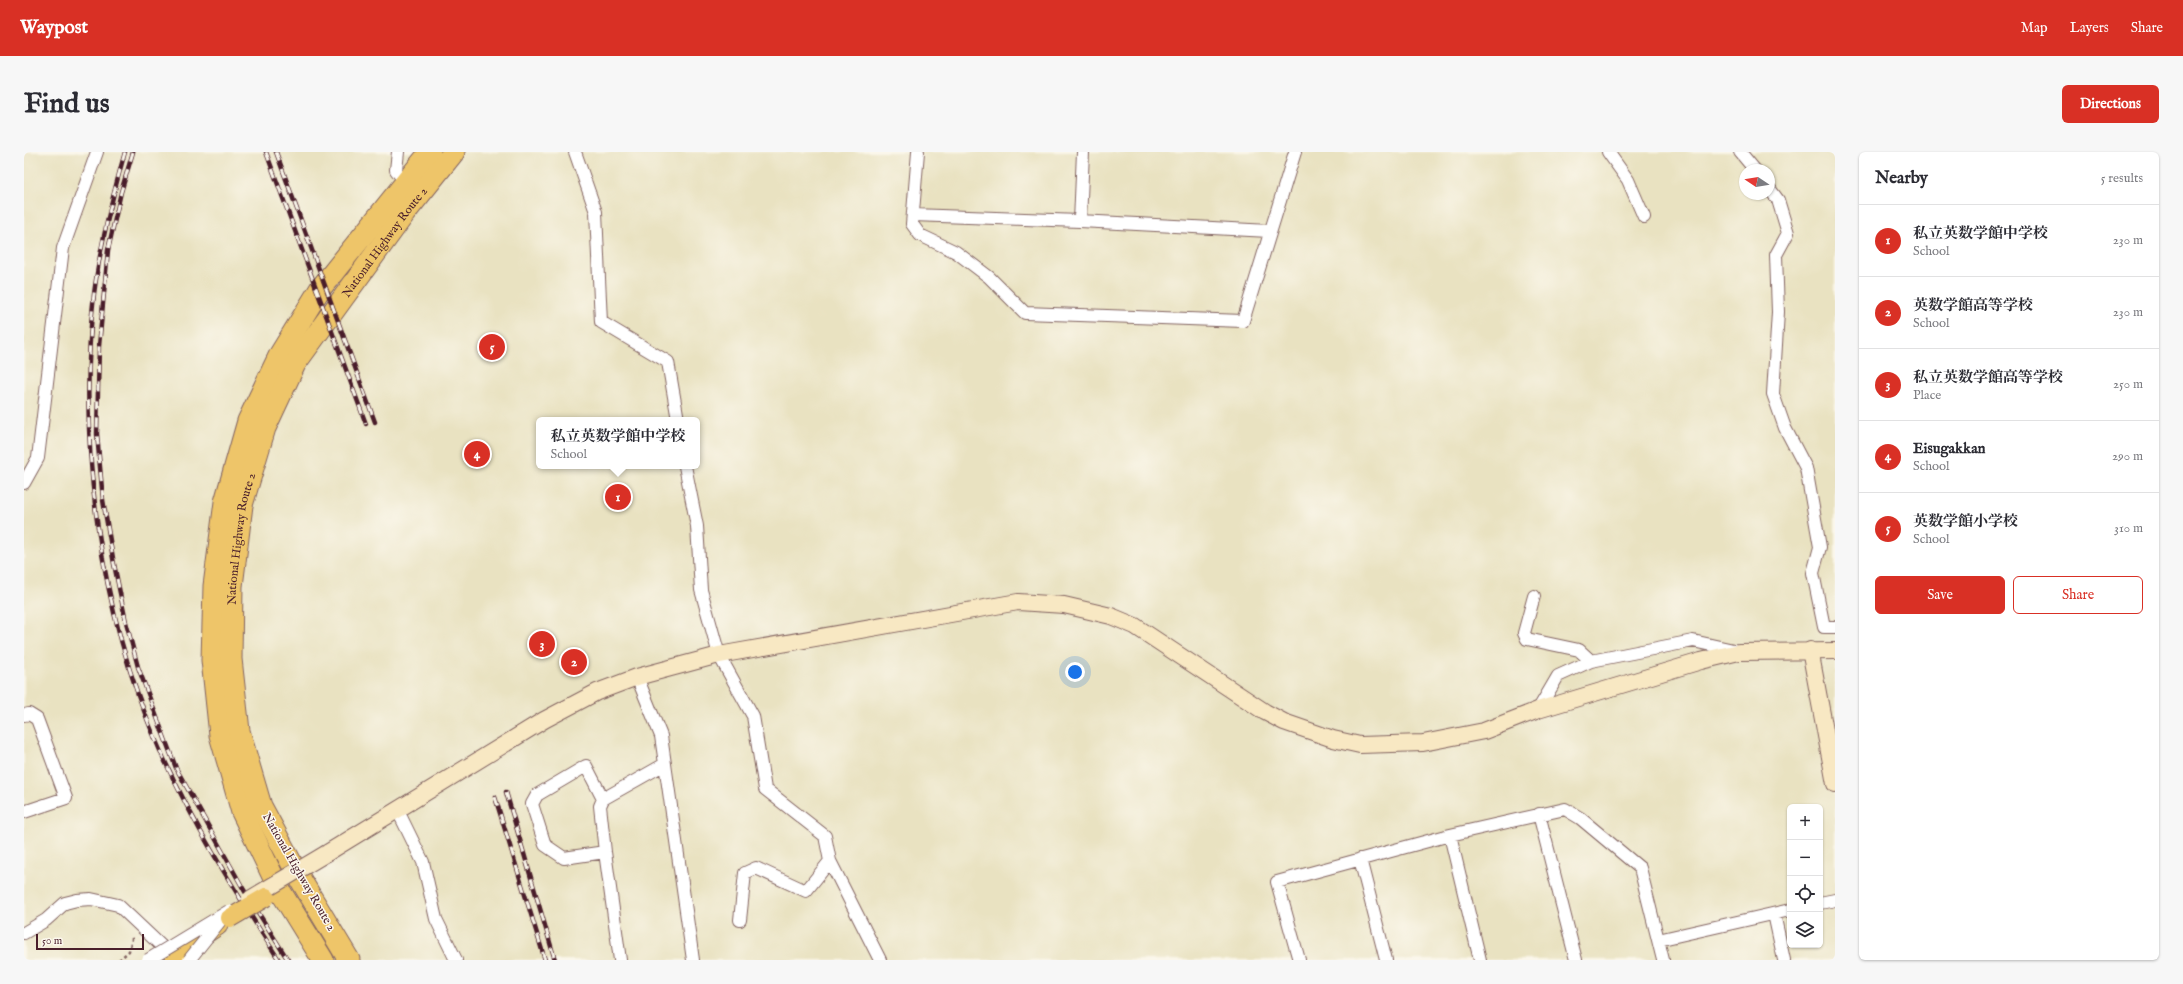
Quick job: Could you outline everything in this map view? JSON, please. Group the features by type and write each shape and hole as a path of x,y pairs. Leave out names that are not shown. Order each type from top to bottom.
{"highway":[{"name":"National Highway Route 2","path":"323,960 272,893 242,812 220,736 212,652 214,586 225,502 248,421 280,354 320,289 430,152"},
{"name":"National Highway Route 2","path":"349,960 299,878 261,806 239,731 231,659 232,593 242,505 265,428 295,364 405,213 454,152"}],"main road":[{"path":"176,959 230,915 299,878"}],"street":[{"path":"24,483 38,458 63,248 97,152"},
{"path":"398,152 396,170 406,183"},
{"path":"575,152 596,212 600,322 668,362 677,417"},
{"path":"918,152 912,224 920,235 956,252 989,277 1025,313 1243,321 1269,231 1295,152"},
{"path":"1080,221 1083,152"},
{"path":"1608,152 1628,180 1644,217"},
{"path":"1744,154 1751,164"},
{"path":"1775,196 1778,200 1788,233 1776,255 1778,312 1773,394 1785,428 1806,468 1820,547 1813,573 1824,627 1835,627"},
{"path":"913,215 1080,221 1269,231"},
{"path":"686,469 697,526 700,590 719,655 753,716 765,789 825,836 830,861 867,931 880,960"},
{"path":"1534,596 1524,633 1527,639 1579,650 1591,661"},
{"path":"148,960 230,915 327,853 398,811 544,720 597,692 637,677 719,655 1018,602 1064,605 1111,616 1135,626 1265,712 1284,722 1333,739 1360,745 1423,743 1484,731 1538,710 1701,661 1739,652 1810,650 1835,651"},
{"path":"1538,710 1558,676 1591,661 1693,641 1739,652"},
{"path":"1810,650 1832,756 1835,784"},
{"path":"637,677 661,736 693,960"},
{"path":"24,714 29,714 37,719 66,798 24,812"},
{"path":"620,960 600,806 603,799 665,764"},
{"path":"603,799 586,766 537,795 532,804 545,845 564,858 605,852"},
{"path":"1299,960 1278,882 1450,834 1565,809 1580,818 1640,868 1663,960"},
{"path":"398,811 423,862 436,919 456,960"},
{"path":"1539,814 1576,960"},
{"path":"1450,834 1480,960"},
{"path":"1360,859 1386,960"},
{"path":"740,920 745,873 756,868 806,891 830,861"},
{"path":"24,933 46,920 65,903 91,899 118,905 176,959"},
{"path":"1823,902 1835,900"},
{"path":"1658,940 1787,911"},
{"path":"1774,914 1784,960"}],"path":[{"path":"119,960 129,951 132,939 127,930"}],"railway":[{"path":"125,152 103,240 94,294 89,351 91,467 98,526 108,583 121,640 138,695 159,748 185,803 200,830 230,882 279,960"},
{"path":"133,152 121,192 108,250 99,346 97,434 103,500 114,564 126,622 138,667 176,768 244,890 288,960"},
{"path":"266,152 366,424"},
{"path":"276,152 375,422"},
{"path":"506,792 555,960"},
{"path":"495,797 545,960"}],"place":[{"name":"英数学館小学校","path":"492,347"},
{"name":"Eisugakkan","path":"477,454"},
{"name":"私立英数学館中学校","path":"618,497"},
{"name":"私立英数学館高等学校","path":"542,644"},
{"name":"英数学館高等学校","path":"574,662"}]}
